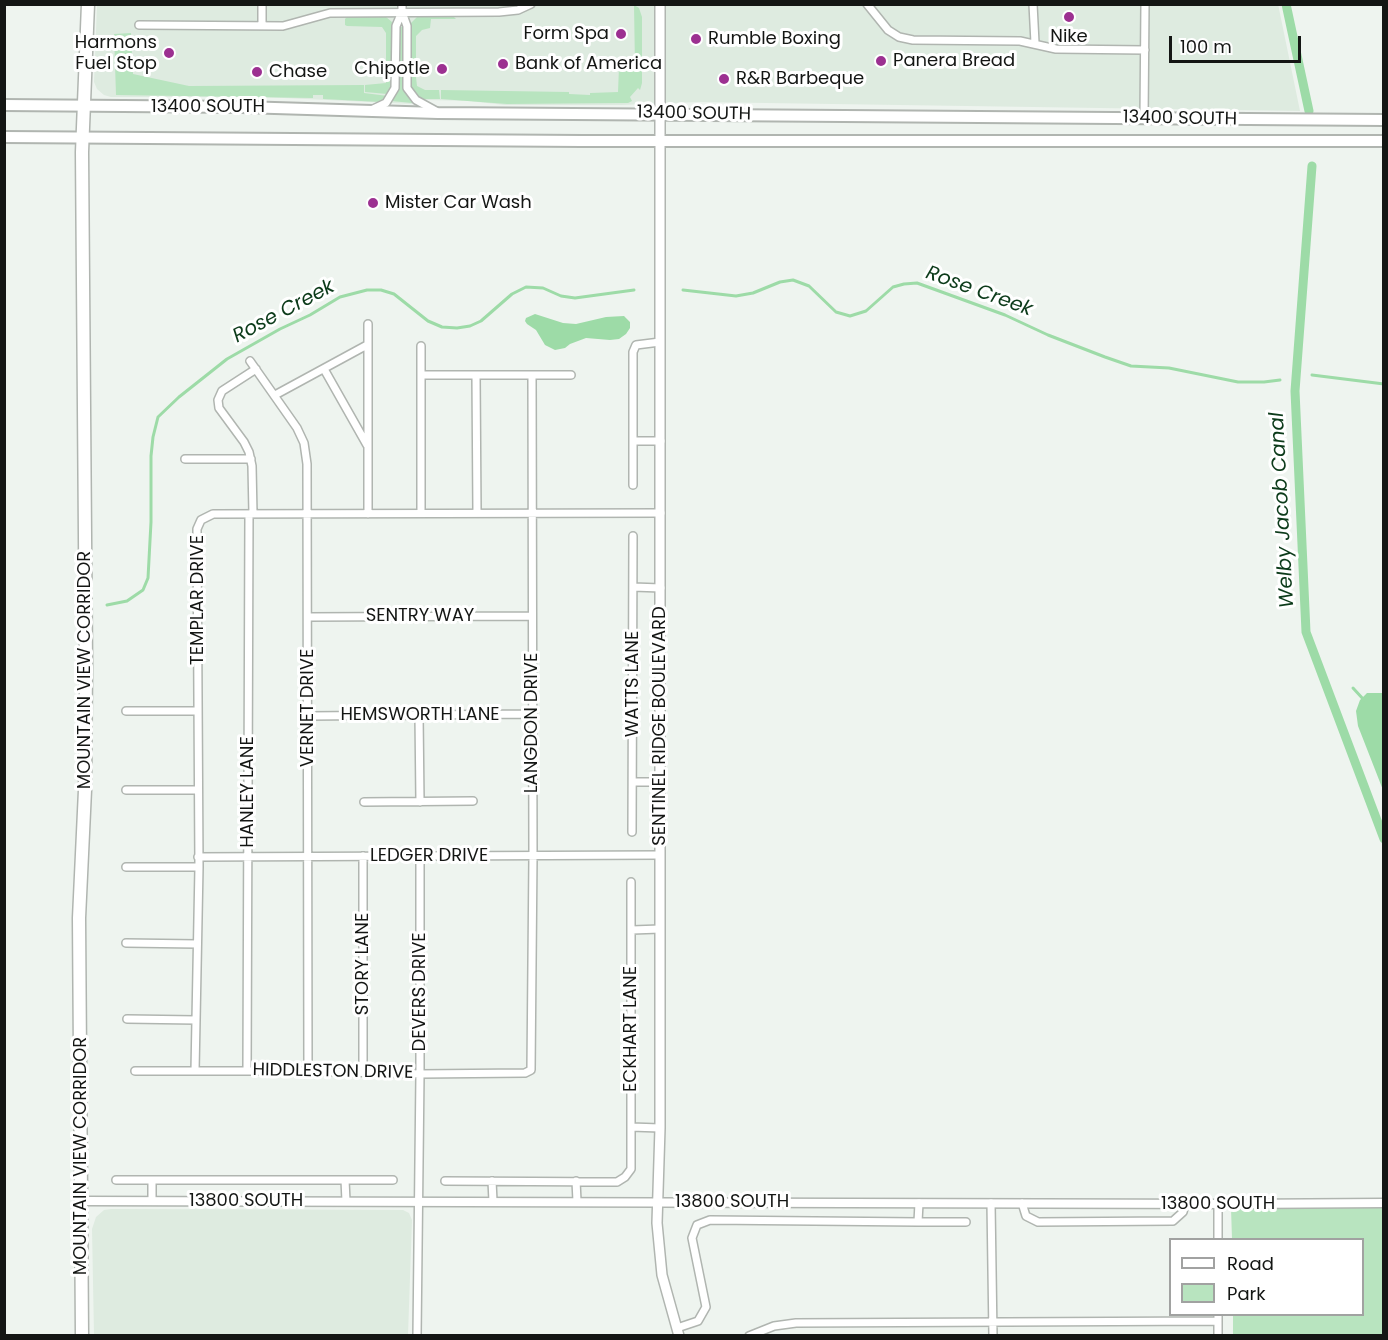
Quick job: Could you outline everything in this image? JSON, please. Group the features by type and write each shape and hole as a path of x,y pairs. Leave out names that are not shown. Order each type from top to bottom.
{"highway":[{"name":"MOUNTAIN VIEW CORRIDOR","path":"82,1335 79,918 85,790 83,138 88,4"}],"main road":[{"name":"SENTINEL RIDGE BOULEVARD","path":"660,4 660,1128 657,1223 666,1292 678,1332"},
{"name":"13400 SOUTH","path":"4,105 242,106 438,113 1383,120"},
{"name":"13400 SOUTH","path":"4,137 660,141 1383,141"}],"street":[{"path":"262,4 262,26"},
{"path":"139,25 288,25 330,13 402,8 499,12 518,10 531,4"},
{"path":"867,4 883,26 893,34 906,39 1035,43 1056,49 1145,50"},
{"path":"1033,4 1035,43"},
{"path":"1144,118 1145,4"},
{"path":"367,111 386,103 393,94 396,81 396,26 402,8"},
{"path":"402,8 406,26 407,88 416,100 438,113"},
{"path":"368,324 369,514"},
{"path":"633,485 633,352 636,345 660,342"},
{"path":"275,395 367,345"},
{"path":"421,346 421,513"},
{"name":"VERNET DRIVE","path":"250,361 293,421 304,443 307,464 308,1071"},
{"name":"HANLEY LANE","path":"247,1071 251,459 244,442 219,408 218,400 222,391 256,369"},
{"path":"324,369 368,446"},
{"path":"421,375 571,375"},
{"path":"476,375 477,513"},
{"name":"LANGDON DRIVE","path":"531,1070 532,375"},
{"path":"633,441 661,441"},
{"path":"185,459 251,459"},
{"name":"TEMPLAR DRIVE","path":"195,1071 199,867 198,526 204,518 213,514 661,513"},
{"name":"WATTS LANE","path":"632,832 633,537"},
{"path":"633,587 661,588"},
{"name":"SENTRY WAY","path":"308,616 532,616"},
{"path":"126,711 198,711"},
{"name":"HEMSWORTH LANE","path":"309,716 532,714"},
{"path":"419,715 420,802"},
{"path":"633,782 660,782"},
{"path":"126,790 198,790"},
{"path":"364,802 473,801"},
{"name":"LEDGER DRIVE","path":"198,857 660,855"},
{"name":"STORY LANE","path":"363,856 363,1072"},
{"name":"DEVERS DRIVE","path":"417,1335 420,856"},
{"path":"126,867 199,867"},
{"name":"ECKHART LANE","path":"576,1181 617,1182 631,1169 631,882"},
{"path":"632,930 660,929"},
{"path":"126,943 197,944"},
{"path":"127,1019 196,1020"},
{"name":"HIDDLESTON DRIVE","path":"135,1071 308,1071 420,1074 525,1073 531,1070"},
{"path":"631,1127 660,1128"},
{"path":"116,1180 393,1180"},
{"path":"152,1180 152,1201"},
{"path":"345,1180 346,1201"},
{"path":"445,1181 576,1181 577,1201"},
{"path":"492,1181 493,1201"},
{"name":"13800 SOUTH","path":"81,1201 1383,1203"},
{"path":"918,1222 919,1203"},
{"path":"991,1203 993,1335"},
{"path":"1022,1203 1026,1216 1038,1222 1173,1221 1184,1212 1185,1204"},
{"path":"1218,1204 1218,1238"},
{"path":"678,1332 698,1321 706,1307 692,1238 697,1225 710,1220 966,1222"},
{"path":"749,1335 774,1326 795,1323 1218,1318 1218,1335"}],"shaded area":[{"path":"1278,4 1300,111 699,102 505,105 427,100 412,104 263,97 111,97 97,89 94,82 97,5"},
{"path":"535,314 563,323 576,324 606,317 624,316 630,322 630,328 619,339 586,338 555,350 545,345 536,330 525,321 526,318"},
{"path":"1367,693 1383,693 1383,790 1358,726 1356,711 1360,700"},
{"path":"104,1210 403,1210 409,1213 412,1220 408,1335 94,1335 92,1229 96,1217"}],"green space":[{"path":"634,5 639,8 642,17 642,83 640,90 638,88 630,97 632,101 628,103 507,104 441,99 441,90 569,92 569,94 590,95 590,93 618,92 619,67 635,67"},
{"path":"347,17 386,17 392,22 390,89 387,94 365,92 365,85 386,83 386,33 382,27 347,26 345,19"},
{"path":"417,17 454,17 456,19 431,19 430,28 422,30 416,36 417,86 425,90 439,90 440,99 423,99 413,93 409,84 410,24"},
{"path":"399,27 404,27 405,90 412,103 391,101 398,88"},
{"path":"131,33 133,74 189,86 364,85 364,93 388,96 380,102 323,99 323,95 313,95 313,98 116,95 114,34"},
{"path":"1231,1208 1383,1208 1383,1335 1233,1335 1233,1316 1364,1316 1364,1238 1232,1238"}],"waterway":[{"name":"Welby Jacob Canal","path":"1286,4 1309,111"},
{"name":"Welby Jacob Canal","path":"1312,166 1295,391 1306,632 1384,839"},
{"name":"Rose Creek","path":"683,290 736,296 793,280 809,286 836,312 850,316 866,311 893,287 917,283 1005,315 1048,335 1131,366 1169,368 1238,382 1280,380"},
{"name":"Rose Creek","path":"107,605 127,601 143,590 148,578 151,456 158,417 227,359 340,297 367,290 381,290 394,294 428,321 442,327 457,328 481,321 512,294 526,287 543,288 561,296 575,298 634,290"},
{"name":"Rose Creek","path":"1312,375 1384,384"},
{"path":"1353,688 1364,700"}],"place":[{"name":"Nike","path":"1069,17"},
{"name":"Form Spa","path":"621,34"},
{"name":"Rumble Boxing","path":"696,39"},
{"name":"Harmons Fuel Stop","path":"169,53"},
{"name":"Panera Bread","path":"881,61"},
{"name":"Bank of America","path":"503,64"},
{"name":"Chipotle","path":"442,69"},
{"name":"Chase","path":"257,72"},
{"name":"R&R Barbeque","path":"724,79"},
{"name":"Mister Car Wash","path":"373,203"}]}
